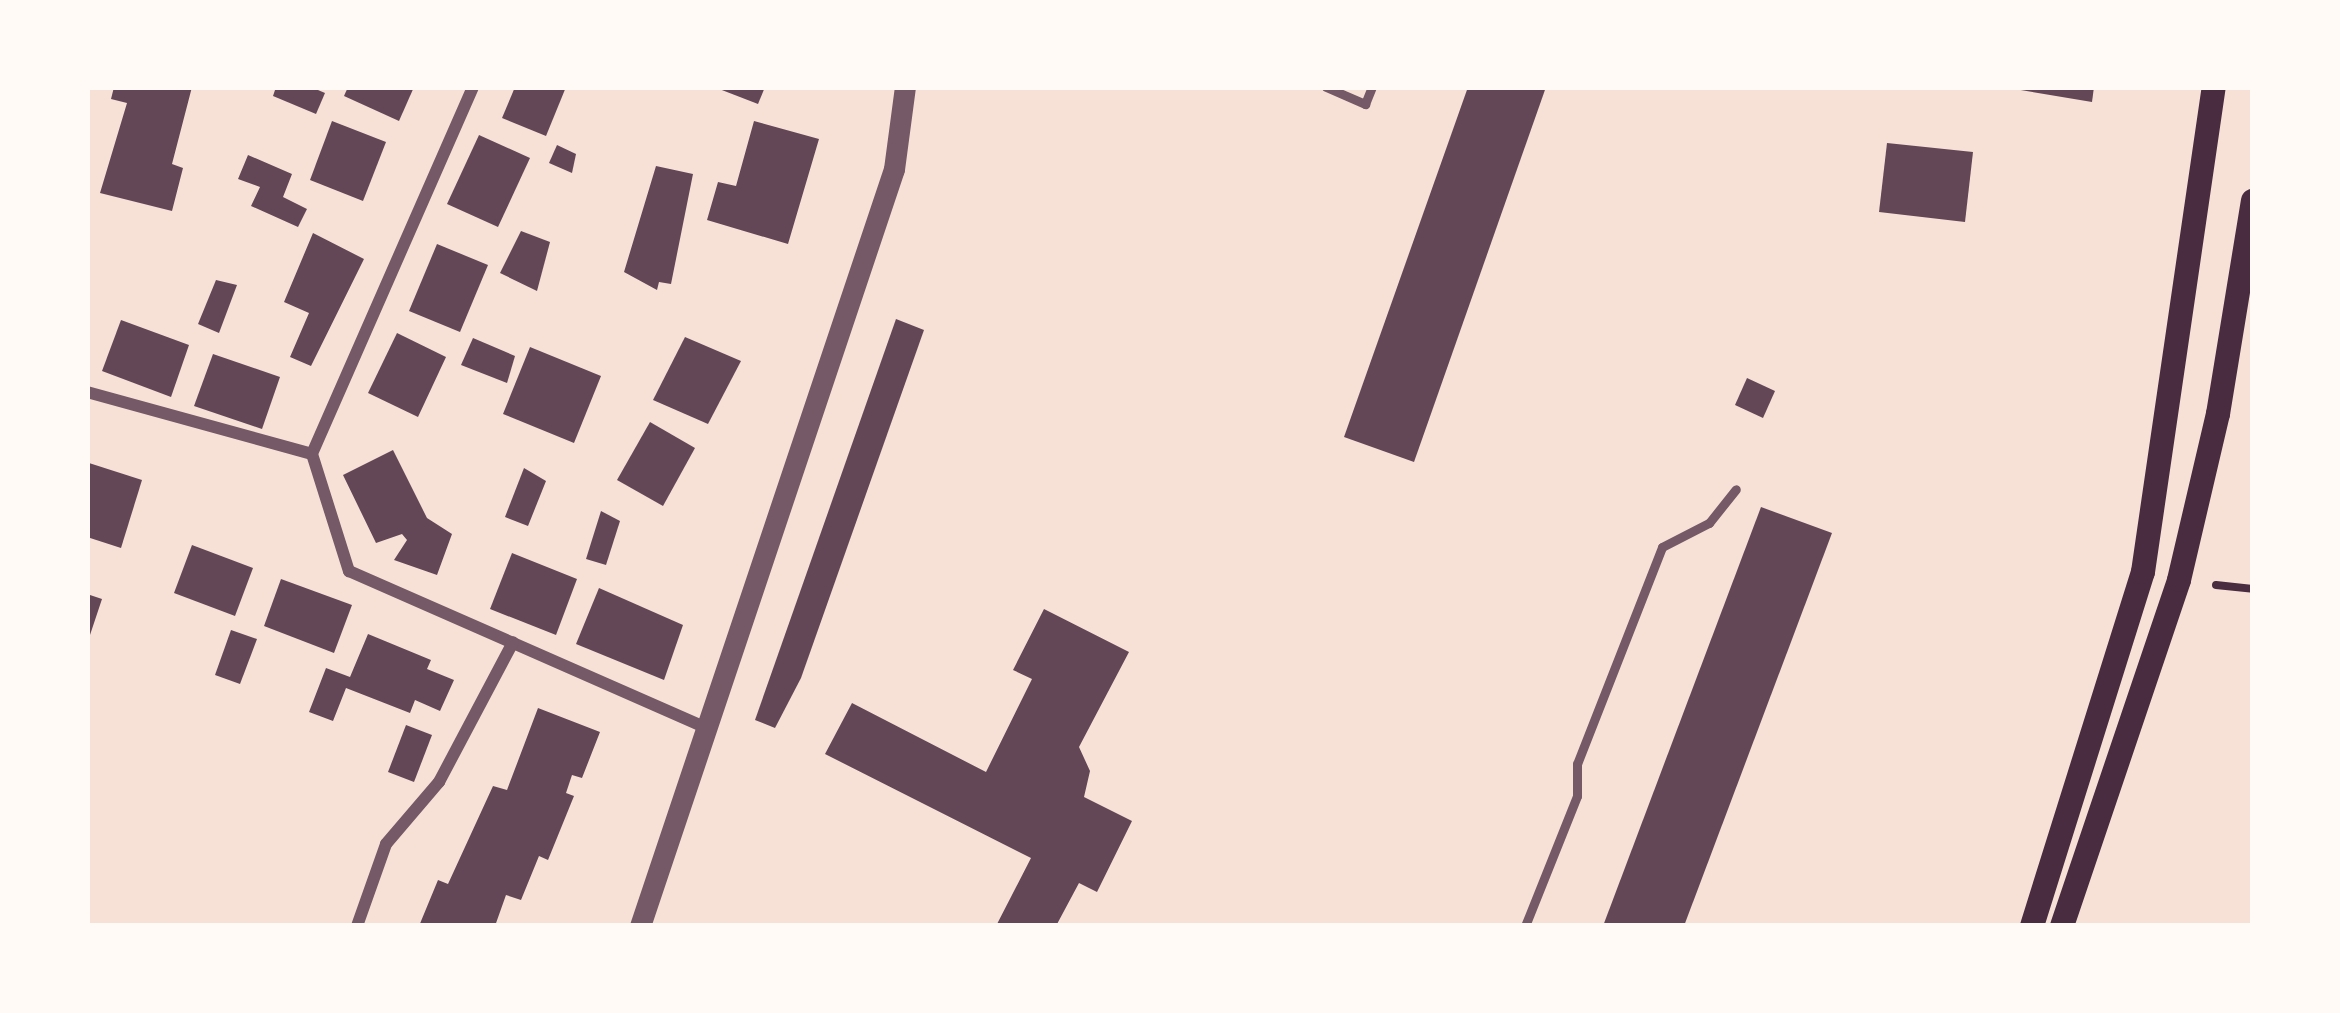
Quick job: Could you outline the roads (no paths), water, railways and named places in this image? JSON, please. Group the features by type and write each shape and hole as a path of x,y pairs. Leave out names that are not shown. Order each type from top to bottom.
{"main road":[{"path":"2032,926 2143,572 2214,87"},
{"path":"2062,926 2179,580 2218,414 2253,202"}],"street":[{"path":"473,87 312,454 349,571 704,727"},
{"path":"640,926 894,169 905,87"},
{"path":"87,392 312,454"},
{"path":"357,926 386,844 439,782 513,642"}],"lane":[{"path":"1326,87 1365,104 1372,87"},
{"path":"1525,926 1577,796 1577,764 1662,547 1709,523 1736,489"}]}
